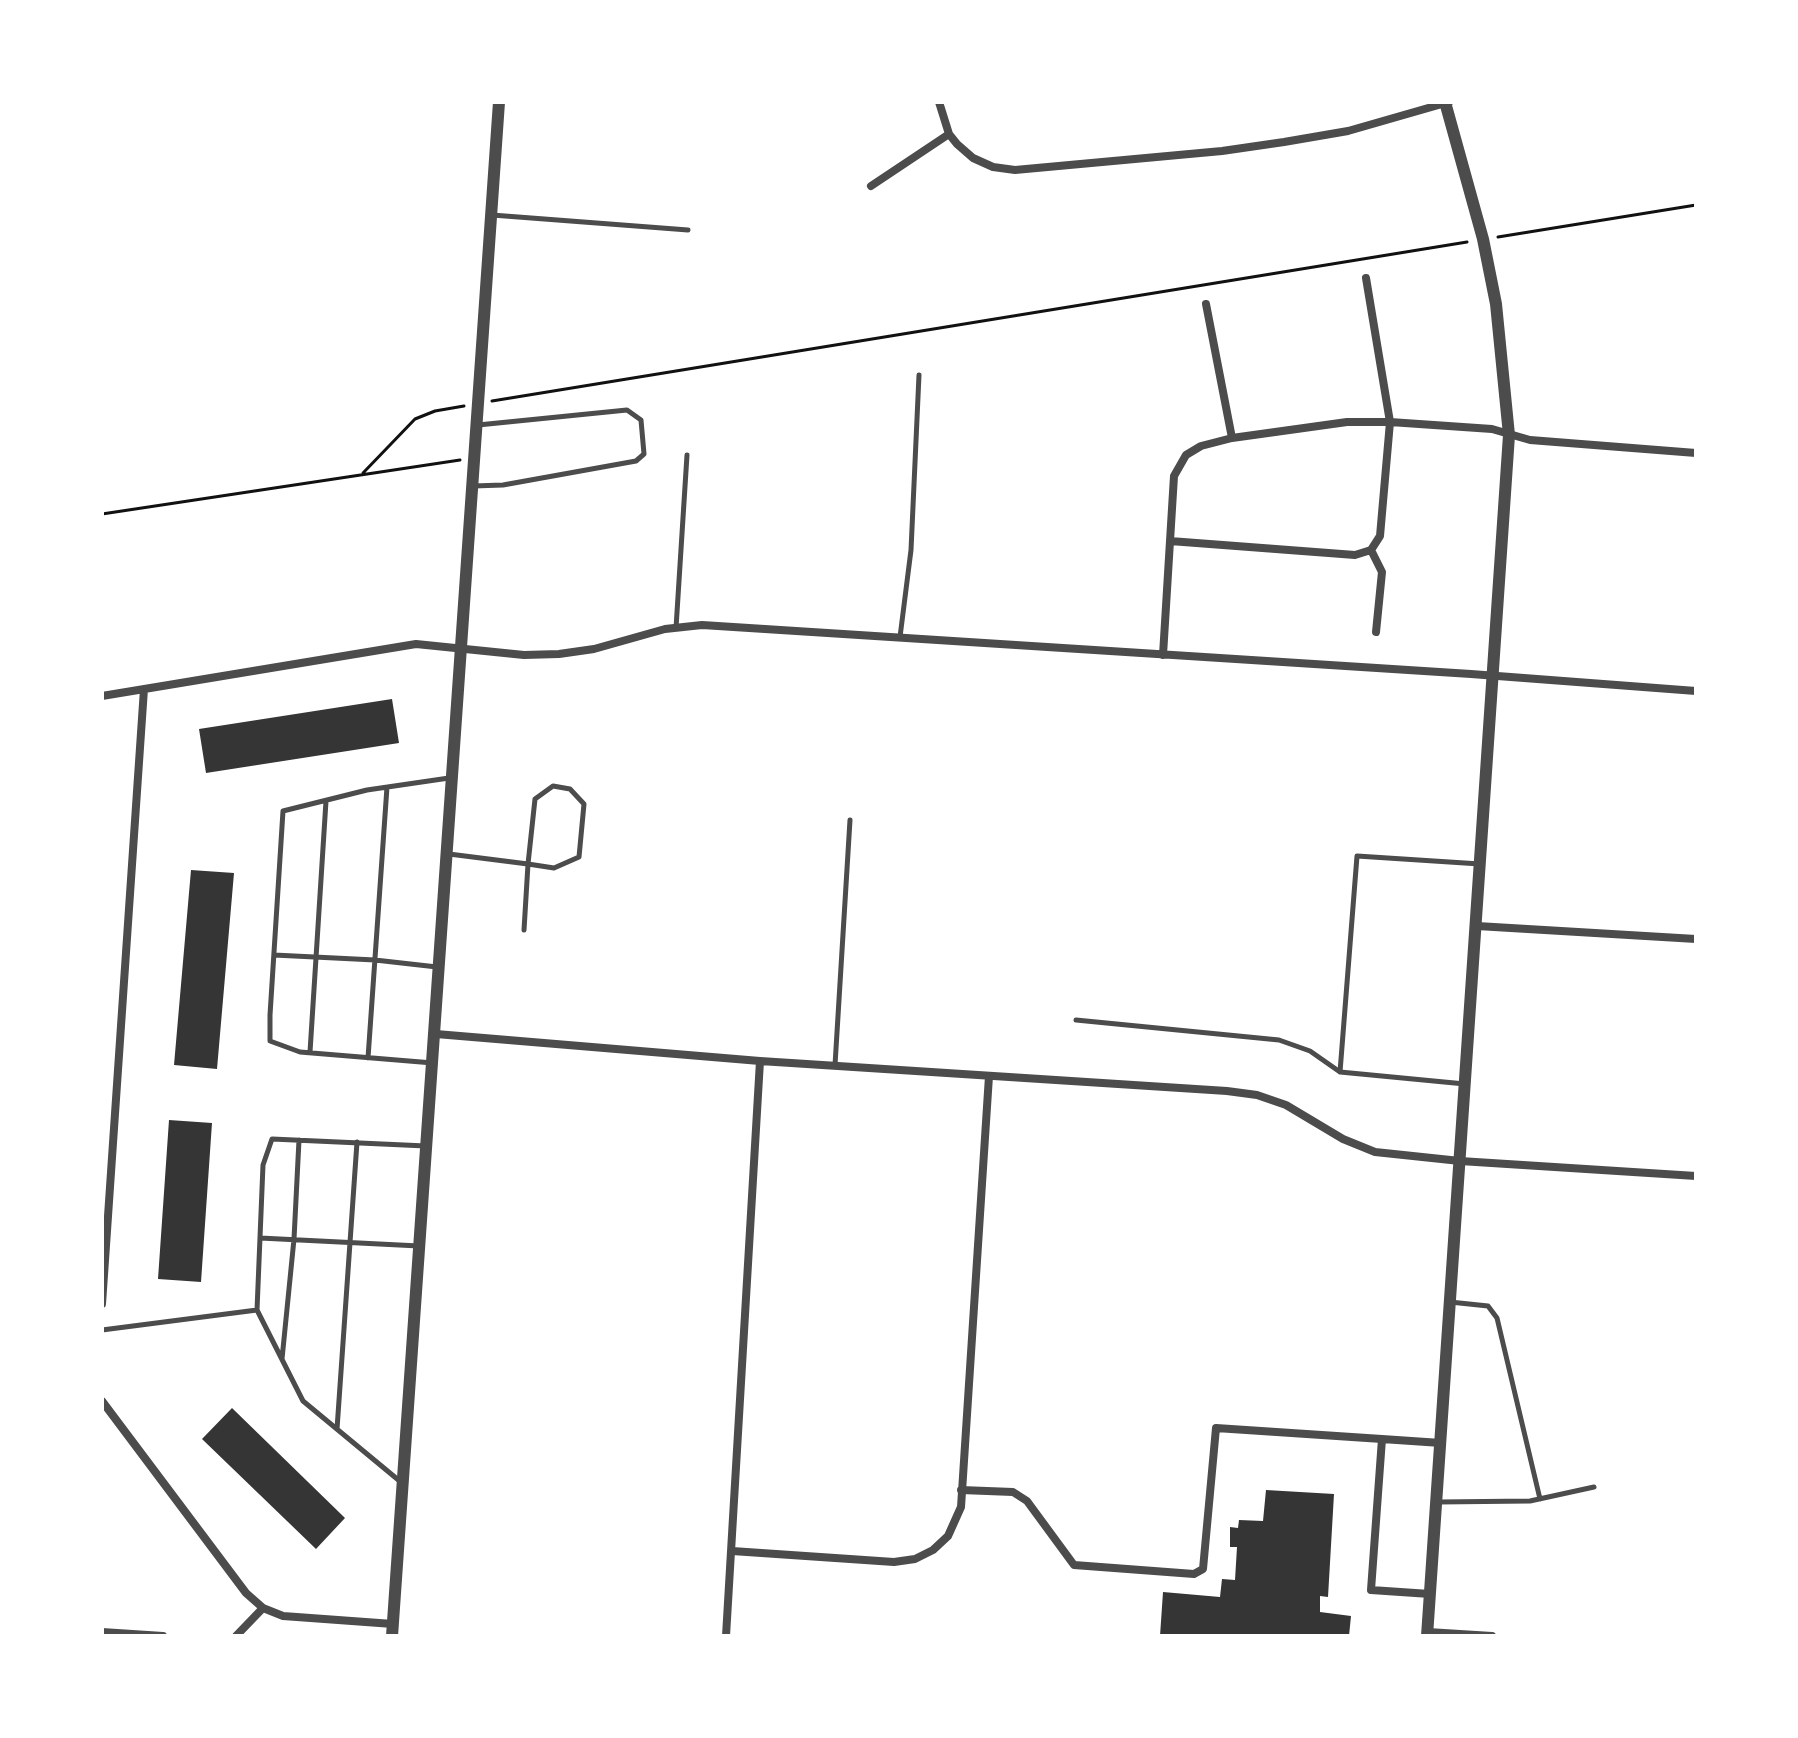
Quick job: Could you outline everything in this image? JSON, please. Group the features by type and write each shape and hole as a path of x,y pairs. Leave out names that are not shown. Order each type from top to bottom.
{"street":[{"path":"102,1401 246,1593 263,1608 283,1616 393,1630 499,102"},
{"path":"939,102 949,134 973,158 993,167 1015,170 1222,151 1284,142 1348,131 1447,102 1483,239 1496,304 1509,435 1428,1634 1492,1636"},
{"path":"871,186 949,134"},
{"path":"1170,541 1355,555 1371,550 1380,536 1390,422 1366,278"},
{"path":"1206,304 1232,438"},
{"path":"1163,655 1174,476 1186,455 1201,446 1232,438 1347,422 1390,422 1492,429 1530,440 1696,453"},
{"path":"1371,550 1382,572 1376,632"},
{"path":"102,696 416,644 524,655 559,654 702,625 1696,691"},
{"path":"102,1304 144,689"},
{"path":"1477,926 1696,939"},
{"path":"436,1034 760,1061 1227,1091 1257,1095 1286,1105 1343,1139 1375,1152 1460,1161 1696,1176"},
{"path":"726,1636 760,1061"},
{"path":"732,1551 894,1562 915,1559 933,1550 948,1536 961,1507 989,1076"},
{"path":"961,1490 1013,1492 1027,1501 1074,1565 1194,1574 1203,1569 1216,1428 1441,1443"},
{"path":"1382,1439 1371,1590 1430,1594"},
{"path":"236,1636 263,1608"},
{"path":"102,1632 163,1636"}],"lane":[{"path":"491,215 688,230"},
{"path":"900,637 911,550 919,375"},
{"path":"473,486 503,485 636,461 644,454 641,420 627,410 477,425"},
{"path":"676,628 687,455"},
{"path":"434,1063 300,1052 270,1041 283,811 387,787 454,778"},
{"path":"448,854 528,864 554,868 579,857 584,804 570,789 553,786 535,799 528,864 524,930"},
{"path":"368,1058 387,787"},
{"path":"310,1052 326,801"},
{"path":"835,1066 850,820"},
{"path":"1340,1072 1357,856 1481,864"},
{"path":"274,955 375,960 440,968"},
{"path":"1076,1020 1279,1040 1310,1051 1340,1072 1466,1084"},
{"path":"403,1484 303,1401 257,1310 263,1165 272,1139 428,1146"},
{"path":"282,1360 294,1239 299,1140"},
{"path":"337,1430 357,1142"},
{"path":"260,1238 420,1246"},
{"path":"1450,1302 1488,1306 1497,1318 1540,1499"},
{"path":"102,1330 257,1310"},
{"path":"1437,1502 1540,1499 1594,1487"}],"path":[{"path":"363,473 415,419 435,411 1696,205"},
{"path":"102,514 475,458"}],"building":[{"path":"392,699 399,743 206,773 199,729"},
{"path":"191,870 234,873 217,1069 174,1065"},
{"path":"169,1120 212,1123 201,1282 158,1279"},
{"path":"232,1408 345,1518 316,1549 202,1439"},
{"path":"1266,1490 1334,1494 1328,1597 1320,1596 1320,1612 1351,1616 1349,1636 1160,1636 1163,1592 1220,1597 1222,1579 1235,1580 1237,1547 1230,1547 1230,1527 1238,1528 1239,1520 1263,1521"}]}
